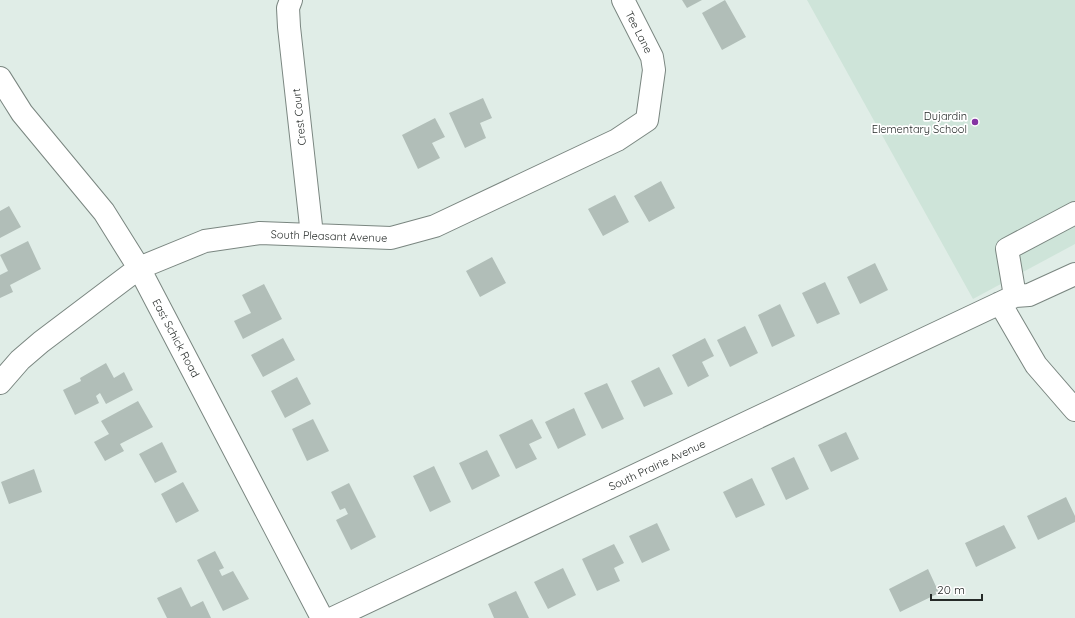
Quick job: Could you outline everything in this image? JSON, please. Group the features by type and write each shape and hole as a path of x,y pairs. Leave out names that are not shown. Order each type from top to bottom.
{"street":[{"name":"Crest Court","path":"291,0 288,8 289,27 312,235"},
{"name":"Tee Lane","path":"623,0 652,57 654,70 651,89"},
{"name":"East Schick Road","path":"0,78 22,113 104,212 139,268 322,618"},
{"name":"South Pleasant Avenue","path":"0,383 20,360 41,342 139,268 205,241 260,233 391,238 436,226 617,140 647,120 651,89"},
{"path":"1075,213 1007,248 999,303 1036,365 1075,410"},
{"name":"South Prairie Avenue","path":"333,618 999,303 1029,295 1075,274"}],"shaded area":[{"name":"Dujardin Elementary School","path":"807,0 1075,0 1075,244 973,299"}],"building":[{"path":"682,0 702,0 687,8"},
{"path":"725,0 746,37 722,50 702,13"},
{"path":"483,98 492,118 480,123 486,138 465,148 449,113"},
{"path":"435,118 445,137 432,143 440,158 418,169 402,135"},
{"path":"661,181 675,208 649,222 634,196"},
{"path":"615,195 629,222 603,236 588,209"},
{"path":"9,206 21,227 0,238 0,211"},
{"path":"28,241 41,269 10,285 13,292 0,298 0,275 8,271 0,255"},
{"path":"492,257 506,283 480,297 466,271"},
{"path":"875,263 888,290 860,304 847,277"},
{"path":"825,282 840,314 817,324 802,293"},
{"path":"264,284 282,319 243,339 234,321 251,313 242,295"},
{"path":"780,304 795,336 772,347 758,315"},
{"path":"745,326 758,353 730,367 717,340"},
{"path":"283,338 295,360 263,377 251,355"},
{"path":"705,338 714,356 702,362 709,376 688,387 672,355"},
{"path":"106,363 114,378 124,372 133,390 106,404 100,393 96,396 99,403 75,415 63,390 81,381 80,378"},
{"path":"659,367 673,394 644,407 631,381"},
{"path":"297,377 311,404 285,418 271,391"},
{"path":"607,383 624,419 602,429 584,393"},
{"path":"138,401 153,427 120,444 124,451 105,461 94,442 109,434 101,421"},
{"path":"574,408 586,435 558,449 545,422"},
{"path":"313,419 329,451 307,461 292,429"},
{"path":"532,419 542,438 529,444 537,459 516,469 499,435"},
{"path":"846,432 859,459 831,472 818,445"},
{"path":"162,442 177,472 155,483 139,454"},
{"path":"487,450 500,476 472,490 459,463"},
{"path":"794,457 809,489 786,500 771,468"},
{"path":"434,466 451,502 430,512 413,476"},
{"path":"34,469 42,492 9,504 1,482"},
{"path":"752,478 765,505 736,518 723,492"},
{"path":"183,482 199,511 176,523 161,494"},
{"path":"349,483 376,537 351,550 336,520 348,514 345,508 340,510 331,492"},
{"path":"1066,497 1075,516 1075,522 1038,540 1027,516"},
{"path":"657,523 670,550 642,563 629,536"},
{"path":"1004,525 1016,548 976,567 965,543"},
{"path":"614,544 624,563 614,568 620,581 597,591 582,559"},
{"path":"215,551 224,568 219,570 222,576 233,571 249,599 223,611 197,560"},
{"path":"563,568 576,595 548,609 534,582"},
{"path":"928,569 939,593 900,612 889,589"},
{"path":"181,587 191,607 203,601 211,618 167,618 157,598"},
{"path":"516,591 529,618 494,618 488,604"}],"place":[{"name":"Dujardin Elementary School","path":"975,122"}]}
